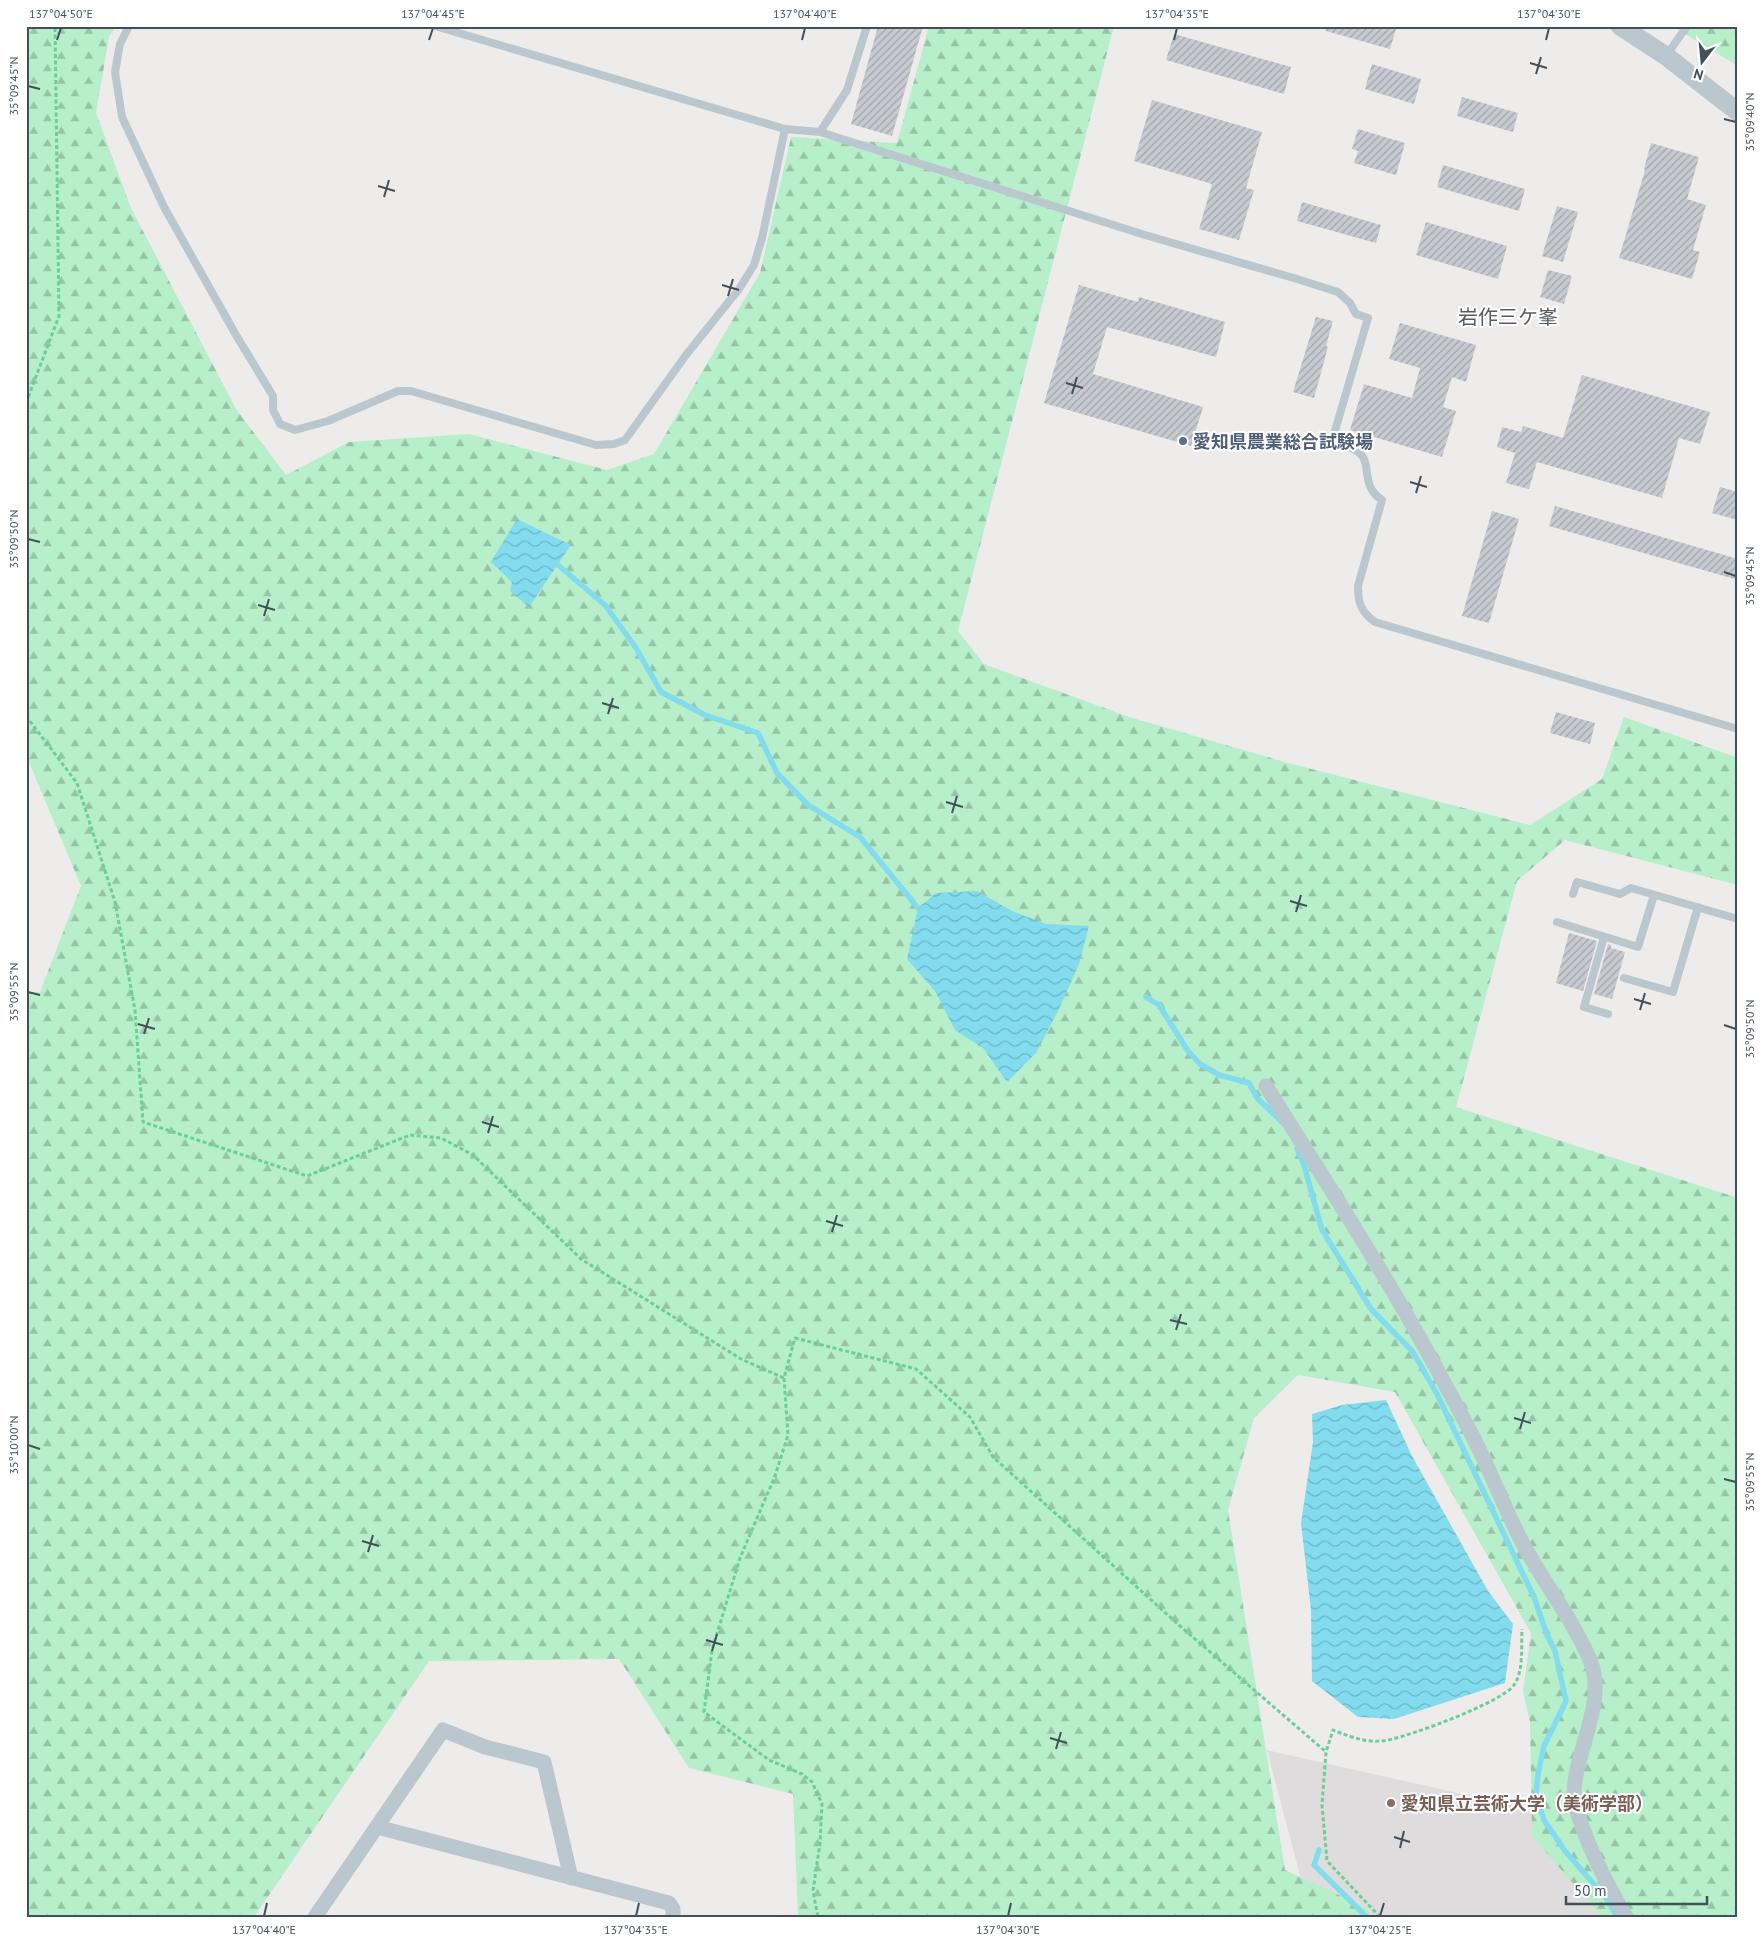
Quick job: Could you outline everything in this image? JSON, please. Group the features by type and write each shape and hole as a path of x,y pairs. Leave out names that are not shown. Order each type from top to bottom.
{"street":[{"path":"1620,26 1666,56 1738,112"},
{"path":"1266,1086 1361,1238 1432,1361 1480,1451 1523,1543 1578,1636 1591,1662 1595,1677 1594,1695 1588,1728 1575,1774 1574,1800 1583,1830 1606,1882 1626,1917"},
{"path":"315,1917 443,1730 485,1747 544,1762 571,1878"},
{"path":"378,1827 669,1903 673,1909 673,1917"}],"lane":[{"path":"129,26 120,44 115,72 122,117 164,207 272,396 273,410 280,424 295,430 328,421 398,391 411,391 596,445 614,444 625,440 686,355 739,289 754,265 762,238 786,129"},
{"path":"435,26 786,129 820,132 1145,235 1297,278 1338,292 1350,303 1356,314 1368,318 1332,441 1357,450 1365,459 1369,486 1374,495 1382,500 1358,586 1361,610 1375,622 1738,729"},
{"path":"820,132 847,90 868,26"},
{"path":"1666,56 1687,26"},
{"path":"1573,894 1577,882 1620,894 1631,888 1738,919"},
{"path":"1557,922 1638,947 1654,895"},
{"path":"1624,978 1673,992 1698,907"},
{"path":"1604,937 1584,1007 1608,1014"}],"path":[{"path":"26,403 59,316 55,26"},
{"path":"26,716 77,783 115,902 135,1010 142,1122 307,1176 410,1135 441,1138 473,1155 581,1259 741,1359 784,1378"},
{"path":"818,1917 813,1891 820,1843 822,1804 812,1782 802,1774 770,1760 704,1712 712,1650 737,1567 776,1476 788,1435 784,1378 795,1338 916,1369 970,1417 993,1457 1180,1626 1326,1752"},
{"path":"1380,1917 1327,1861 1322,1805 1326,1752 1333,1730 1359,1740 1388,1740 1477,1710 1513,1688 1518,1677 1522,1629"}],"shaded area":[{"name":"愛知県立芸術大学（美術学部）","path":"1267,1750 1738,1856 1738,1917 1311,1917"}],"green space":[{"path":"26,26 116,26 109,37 96,113 131,208 236,409 286,475 349,442 469,434 607,470 654,454 760,273 791,137 897,143 929,26 1114,26 958,631 984,664 1129,717 1292,764 1530,825 1602,779 1624,717 1738,758 1738,885 1565,840 1517,881 1456,1107 1738,1198 1738,1917 1602,1917 1532,1836 1530,1722 1523,1691 1531,1633 1395,1392 1298,1375 1254,1418 1228,1510 1285,1870 1367,1908 1371,1917 798,1917 793,1794 689,1768 619,1659 429,1661 254,1917 26,1917 26,992 40,992 81,886 26,755"},
{"path":"1672,26 1738,26 1738,66"}],"water":[{"path":"517,519 571,545 529,607 510,591 512,582 491,562"},
{"path":"977,891 1012,911 1046,924 1089,926 1079,964 1059,1009 1036,1053 1007,1082 983,1048 955,1030 935,991 907,959 918,908 936,893"},
{"path":"1386,1400 1412,1456 1488,1591 1513,1624 1505,1683 1394,1719 1358,1717 1312,1681 1311,1610 1301,1523 1313,1442 1312,1414 1342,1405"}],"building":[{"path":"878,26 923,26 892,136 851,124"},
{"path":"1326,26 1397,26 1390,49 1326,31"},
{"path":"1174,34 1291,67 1284,94 1166,60"},
{"path":"1372,64 1421,79 1414,104 1365,89"},
{"path":"1462,97 1518,113 1513,132 1457,116"},
{"path":"1152,100 1262,132 1246,188 1254,190 1239,240 1199,229 1212,184 1134,161"},
{"path":"1358,129 1405,143 1396,175 1354,163 1358,151 1352,149"},
{"path":"1651,143 1699,157 1687,199 1706,205 1693,250 1700,252 1692,279 1619,258"},
{"path":"1443,165 1525,189 1519,211 1437,187"},
{"path":"1302,202 1381,225 1376,243 1297,221"},
{"path":"1557,206 1578,212 1563,262 1542,256"},
{"path":"1426,222 1507,246 1498,279 1416,255"},
{"path":"1548,270 1572,276 1564,304 1540,297"},
{"path":"1079,285 1138,302 1139,297 1225,322 1216,357 1107,327 1093,374 1203,407 1191,446 1044,403"},
{"path":"1316,317 1333,321 1314,398 1293,392"},
{"path":"1400,323 1476,345 1466,382 1452,377 1443,407 1456,411 1442,457 1350,430 1364,384 1412,398 1420,368 1389,359"},
{"path":"1582,375 1710,412 1700,444 1679,438 1662,498 1537,462 1529,489 1506,483 1515,453 1497,447 1502,427 1521,432 1523,426 1563,438"},
{"path":"1720,487 1738,492 1738,520 1712,513"},
{"path":"1555,506 1738,559 1738,580 1549,526"},
{"path":"1492,511 1519,519 1489,623 1462,616"},
{"path":"1556,712 1595,723 1590,744 1550,733"},
{"path":"1569,933 1597,941 1583,991 1556,983"},
{"path":"1608,944 1611,945 1611,948 1625,952 1612,999 1594,994"}],"waterway":[{"path":"558,565 605,605 636,648 661,692 705,715 758,733 777,773 808,805 860,837 918,908"},
{"path":"1146,997 1159,1005 1188,1051 1200,1064 1219,1075 1249,1083 1257,1098 1283,1123"},
{"path":"1297,1148 1304,1165 1322,1230 1371,1309 1413,1352 1437,1394 1534,1597 1547,1635 1555,1651 1566,1701 1544,1746 1536,1795 1544,1820 1565,1851 1606,1898 1617,1916"},
{"path":"1319,1850 1314,1865 1367,1917"}],"place":[{"name":"愛知県農業総合試験場","path":"1183,441"},
{"name":"愛知県立芸術大学（美術学部）","path":"1391,1803"}],"district":[{"name":"岩作三ケ峯","path":"1508,317"}]}
